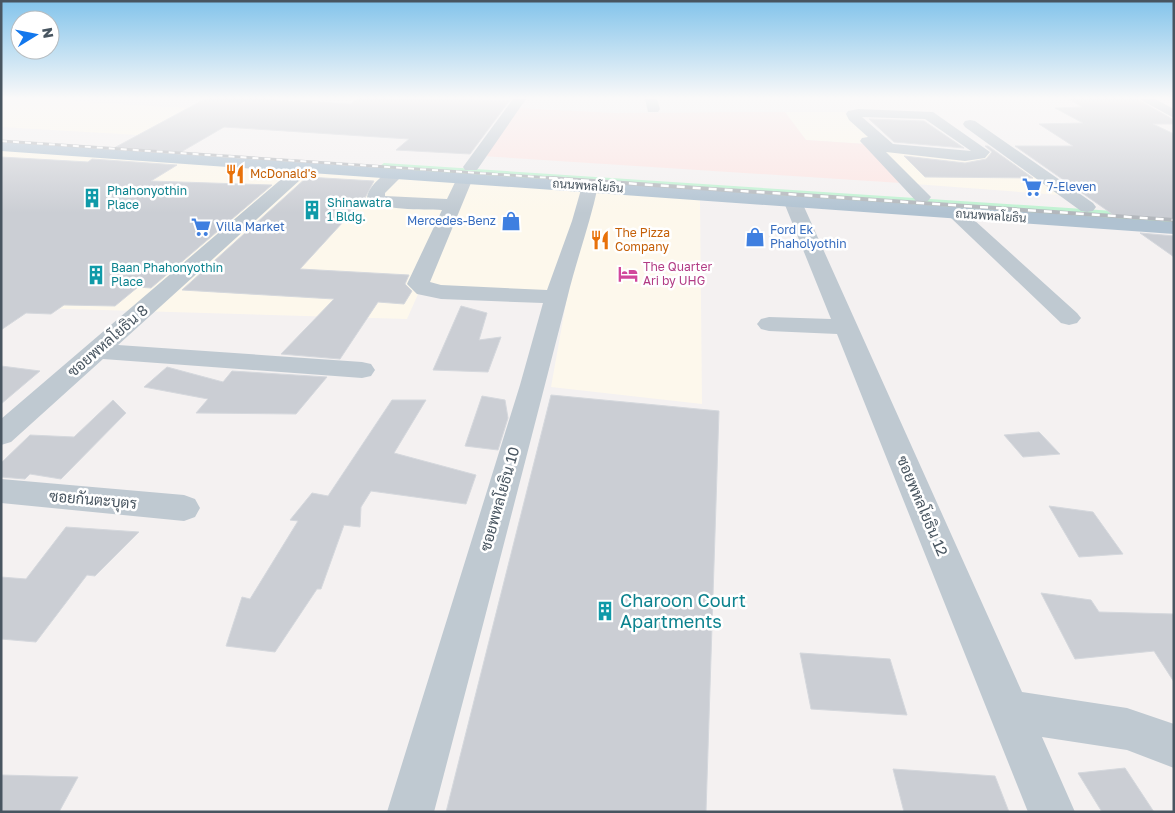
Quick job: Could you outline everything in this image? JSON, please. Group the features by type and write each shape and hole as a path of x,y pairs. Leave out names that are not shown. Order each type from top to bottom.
{"main road":[{"name":"ถนนพหลโยธิน","path":"3,143 26,138 311,162"},
{"name":"ถนนพหลโยธิน","path":"3,143 592,181 957,214 1174,228"},
{"name":"ถนนพหลโยธิน","path":"366,165 397,173 468,172"},
{"name":"ถนนพหลโยธิน","path":"592,181 922,197 1174,212"}],"street":[{"path":"493,137 468,172 418,284 425,289 441,292 556,297"},
{"path":"864,137 922,197"},
{"path":"877,137 889,148 966,156 980,155 982,152 961,137"},
{"path":"988,137 1087,207"},
{"path":"970,143 999,145"},
{"name":"ซอยพหลโยธิน 8","path":"1,435 311,162"},
{"path":"397,173 376,192 376,198 381,201 454,204"},
{"name":"ซอยพหลโยธิน 10","path":"410,812 464,662 556,297 592,181"},
{"name":"ซอยพหลโยธิน 12","path":"792,200 1052,812"},
{"path":"957,214 1068,318"},
{"path":"769,324 846,327"},
{"path":"96,351 362,370"},
{"path":"1,408 30,410"},
{"name":"ซอยกันตะบุตร","path":"1,491 184,508"},
{"path":"1010,711 1086,721 1127,729 1174,746"}],"shaded area":[{"path":"496,137 804,137 806,140 866,144 901,183 482,156"},
{"path":"804,137 869,137 881,149 1000,154 1060,195 901,183 866,144 806,140"},
{"path":"1,148 700,199 702,404 551,387 566,303 419,292 407,319 1,307"}],"green space":[{"path":"384,163 1174,215 1174,223 377,168"}],"building":[{"path":"135,137 207,137 181,152 114,148"},
{"path":"377,137 483,137 470,154 396,150 409,139"},
{"path":"888,137 948,137 964,148 894,142"},
{"path":"1059,137 1174,137 1174,220 1115,216 1015,146 1073,146"},
{"path":"985,146 988,146 1033,178 925,177 904,156 965,163 986,159 992,152"},
{"path":"1,157 88,162 92,159 177,165 151,181 272,185 151,288 138,287 115,306 64,305 51,314 26,313 1,330"},
{"path":"307,177 374,181 365,198 300,269 409,275 405,284 412,291 404,304 378,302 340,359 281,354 334,299 182,290"},
{"path":"1140,233 1174,236 1174,257"},
{"path":"461,306 487,313 479,340 501,337 488,372 433,370"},
{"path":"1,366 40,371 1,404"},
{"path":"167,367 223,382 232,371 327,377 296,414 196,413 208,399 144,387"},
{"name":"Charoon Court Apartments","path":"551,395 719,411 706,812 446,812"},
{"path":"482,396 505,400 508,418 498,450 465,446"},
{"path":"113,400 126,413 61,479 30,474 25,479 1,477 1,463 30,435 74,437"},
{"path":"392,400 426,400 394,453 476,475 466,504 371,491 361,507 360,527 344,525 321,589 317,589 275,652 226,646 242,597 250,599 298,521 290,520 312,493 328,496"},
{"path":"1039,432 1060,454 1023,457 1004,435"},
{"path":"1049,506 1093,512 1123,554 1079,557"},
{"path":"66,527 139,532 95,576 87,575 36,642 1,639 1,577 26,579"},
{"path":"1041,593 1091,600 1099,612 1174,614 1174,682 1154,651 1075,659"},
{"path":"800,653 890,659 907,715 811,709"},
{"path":"1125,768 1154,812 1102,812 1078,773"},
{"path":"893,769 995,776 1009,812 904,812"},
{"path":"1,775 78,777 59,812 1,812"}],"railway":[{"path":"1,141 567,179"},
{"path":"549,178 1174,220"}],"place":[{"name":"McDonald's","path":"235,174"},
{"name":"7-Eleven","path":"1032,187"},
{"name":"Phahonyothin Place","path":"92,198"},
{"name":"Shinawatra 1 Bldg.","path":"312,210"},
{"name":"Mercedes-Benz","path":"511,221"},
{"name":"Villa Market","path":"201,227"},
{"name":"Ford Ek Phaholyothin","path":"755,237"},
{"name":"The Pizza Company","path":"600,240"},
{"name":"The Quarter Ari by UHG","path":"628,274"},
{"name":"Baan Phahonyothin Place","path":"96,275"},
{"name":"Charoon Court Apartments","path":"605,611"}]}
